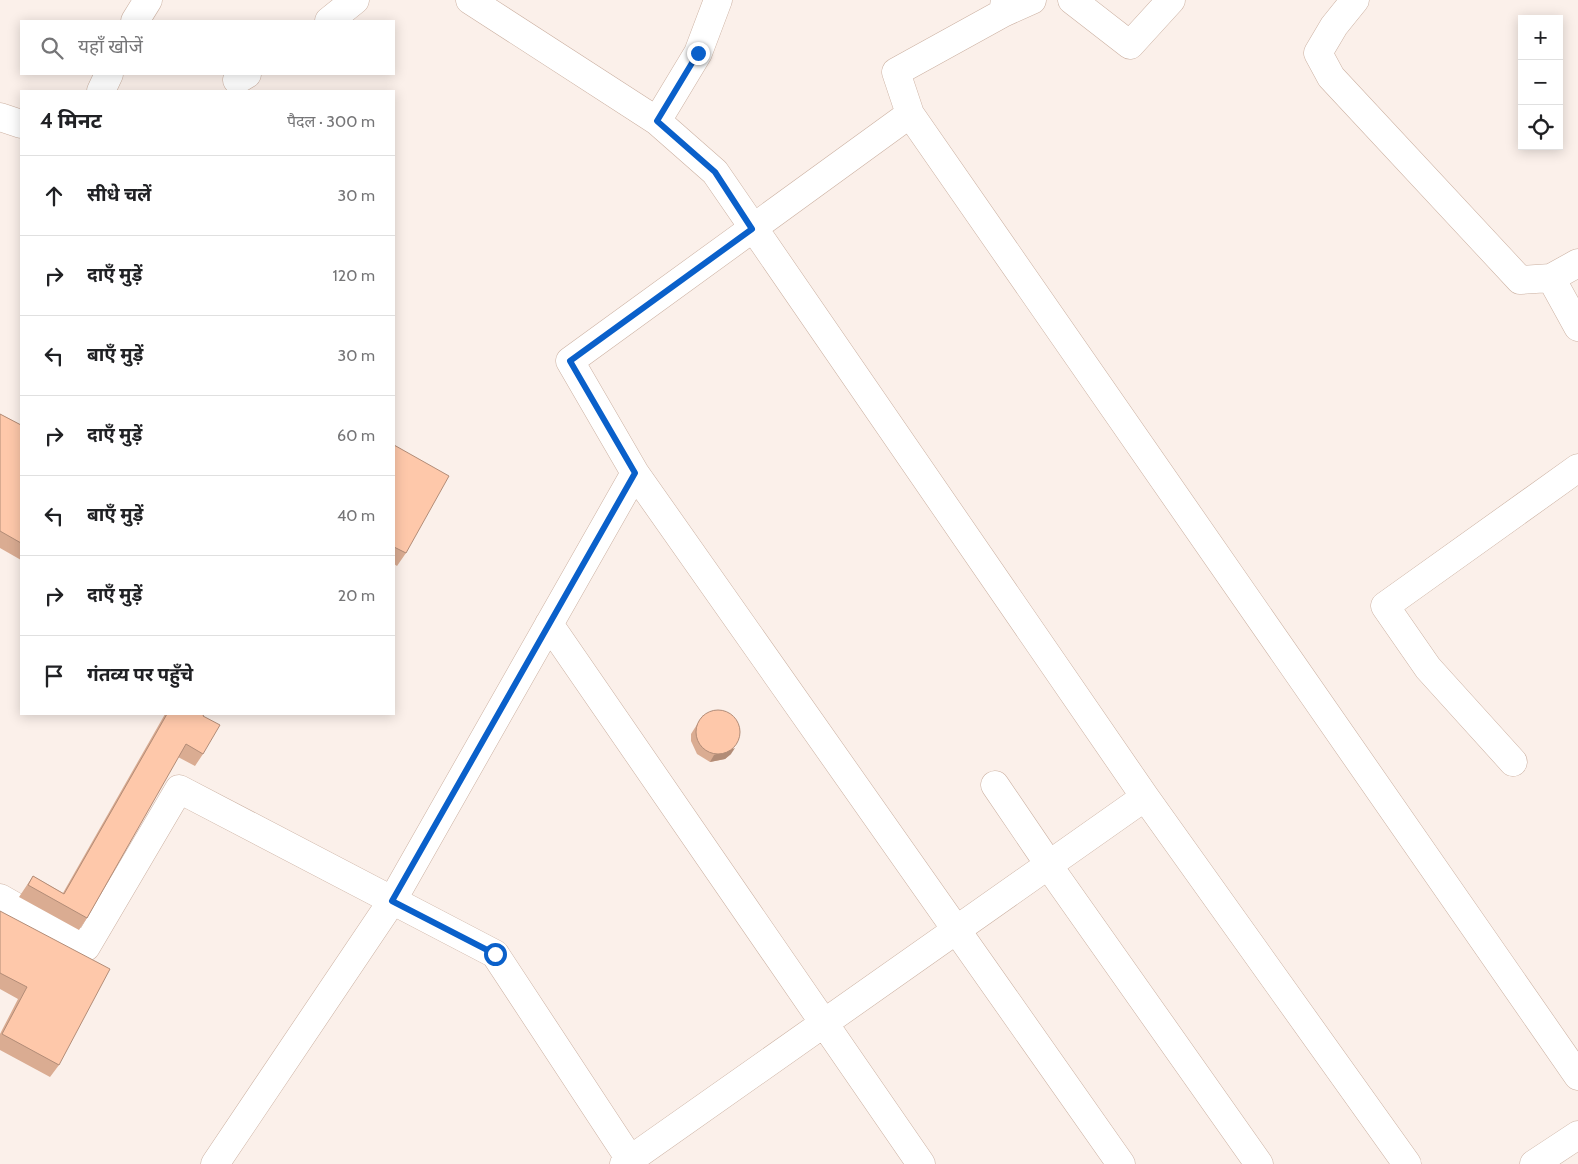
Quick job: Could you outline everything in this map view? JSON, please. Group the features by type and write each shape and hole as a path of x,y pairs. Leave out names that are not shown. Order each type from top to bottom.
{"street":[{"path":"136,20 148,0"},
{"path":"330,20 355,0"},
{"path":"470,0 657,121 715,172 752,229 1145,798 1407,1164"},
{"path":"657,121 698,53 718,0"},
{"path":"1032,0 1004,6 896,72 910,114 1578,1076"},
{"path":"1072,0 1130,45 1171,0"},
{"path":"1355,0 1334,26 1318,53 1331,77 1520,280 1551,278 1578,263"},
{"path":"101,90 109,75"},
{"path":"910,114 570,361 635,473 1120,1164"},
{"path":"0,117 20,124"},
{"path":"1551,278 1578,327"},
{"path":"1513,762 1428,668 1385,606 1578,468"},
{"path":"215,1164 392,901 635,473"},
{"path":"549,624 921,1164"},
{"path":"995,786 1048,865 1259,1164"},
{"path":"0,898 86,947 179,790 495,954 629,1163 824,1023 1145,798"},
{"path":"1534,1164 1578,1135"}],"building":[{"path":"0,414 20,424 20,542 0,531"},
{"path":"395,446 449,476 406,553 395,548"},
{"path":"722,710 734,716 739,723 739,741 734,748 727,753 714,754 706,751 699,744 696,728 699,720 706,713"},
{"path":"166,715 204,715 220,725 203,754 186,744 87,918 28,885 33,876 64,894"},
{"path":"0,911 110,969 59,1065 2,1034 27,987 0,973"}],"route":[{"path":"495,954 392,901 635,473 570,361 752,229 715,172 657,121 698,53"}]}
